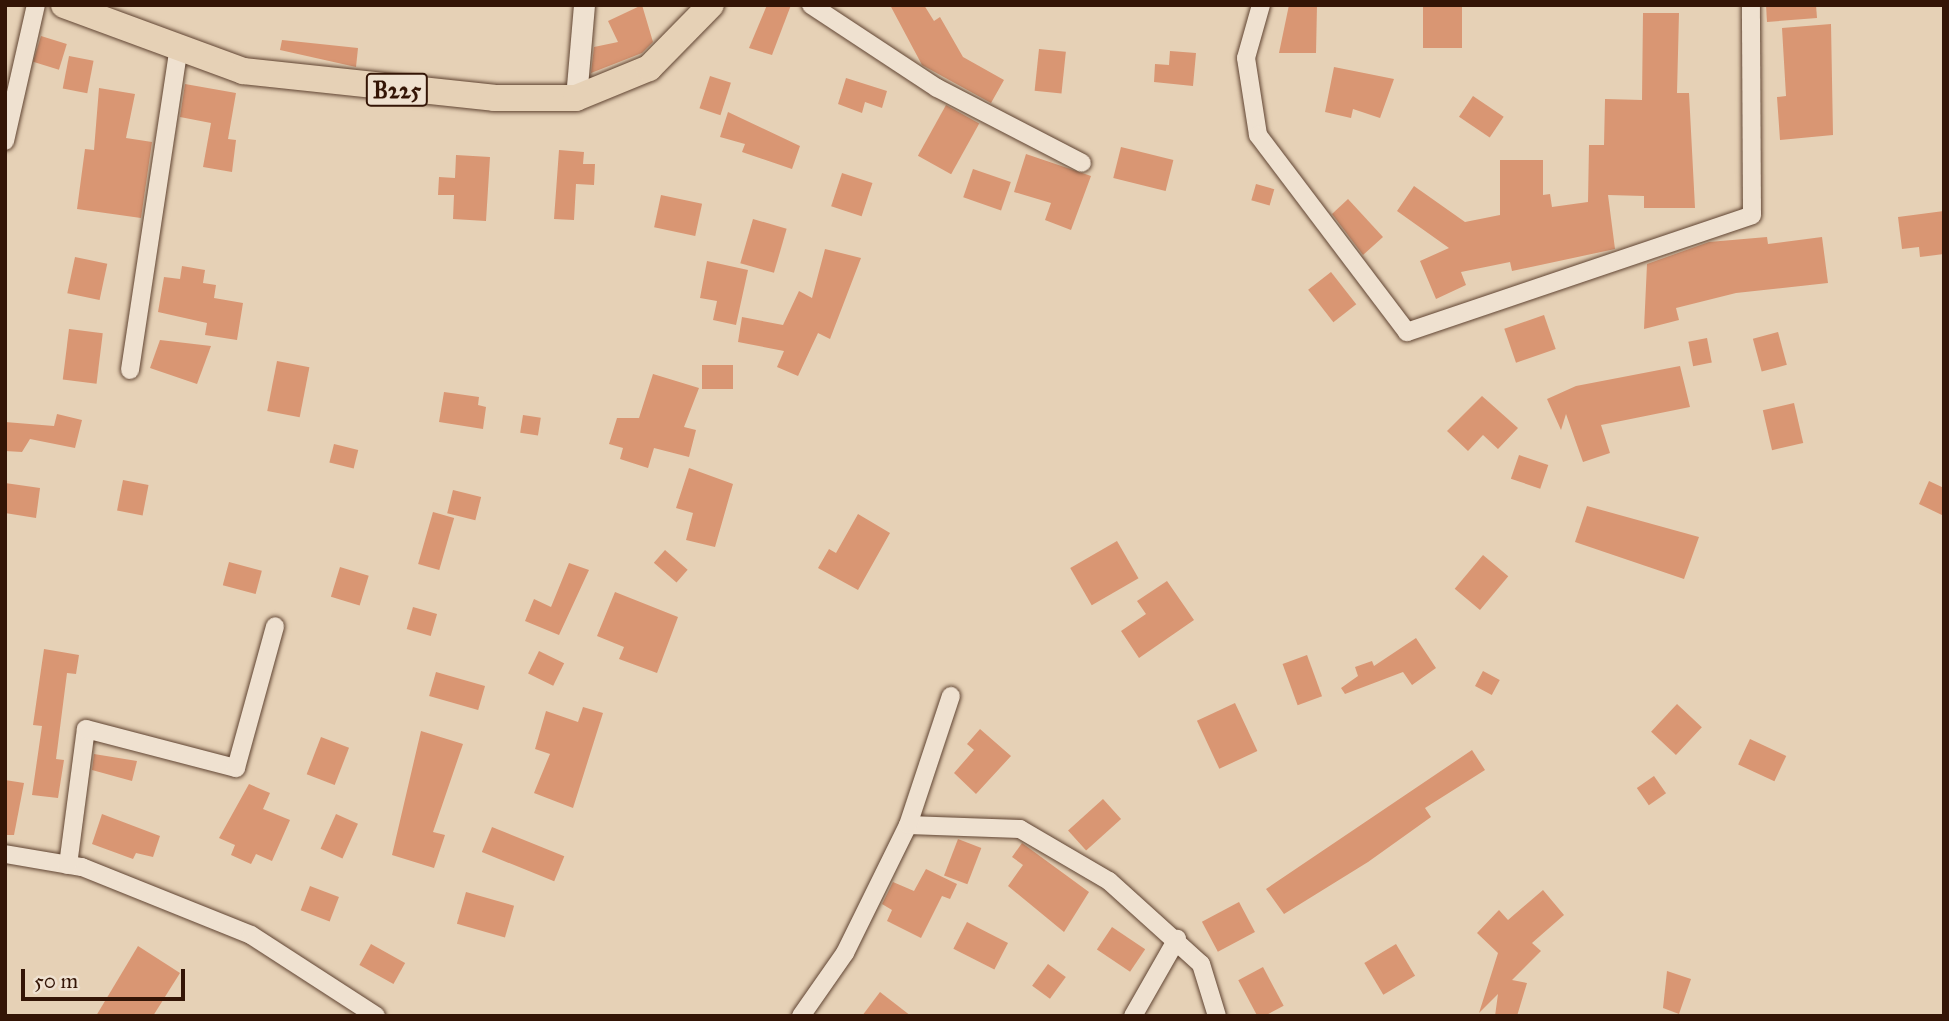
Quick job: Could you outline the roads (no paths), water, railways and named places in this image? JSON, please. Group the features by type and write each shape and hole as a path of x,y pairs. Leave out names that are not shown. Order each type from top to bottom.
{"main road":[{"name":"B225","path":"64,5 243,71 357,87 576,98 649,68 711,5"}],"street":[{"path":"5,141 36,5"},
{"path":"576,98 584,5"},
{"path":"811,5 936,88 1082,163"},
{"path":"1261,5 1246,58 1258,135 1407,332 1752,215 1751,5"},
{"path":"130,370 179,46"},
{"path":"68,865 86,729 236,768 275,626"},
{"path":"802,1016 845,953 908,825 951,696"},
{"path":"908,825 1020,829 1109,881 1177,939 1205,972 1217,1016"},
{"path":"5,854 68,865 251,935 376,1016"},
{"path":"1132,1016 1177,939"}]}
